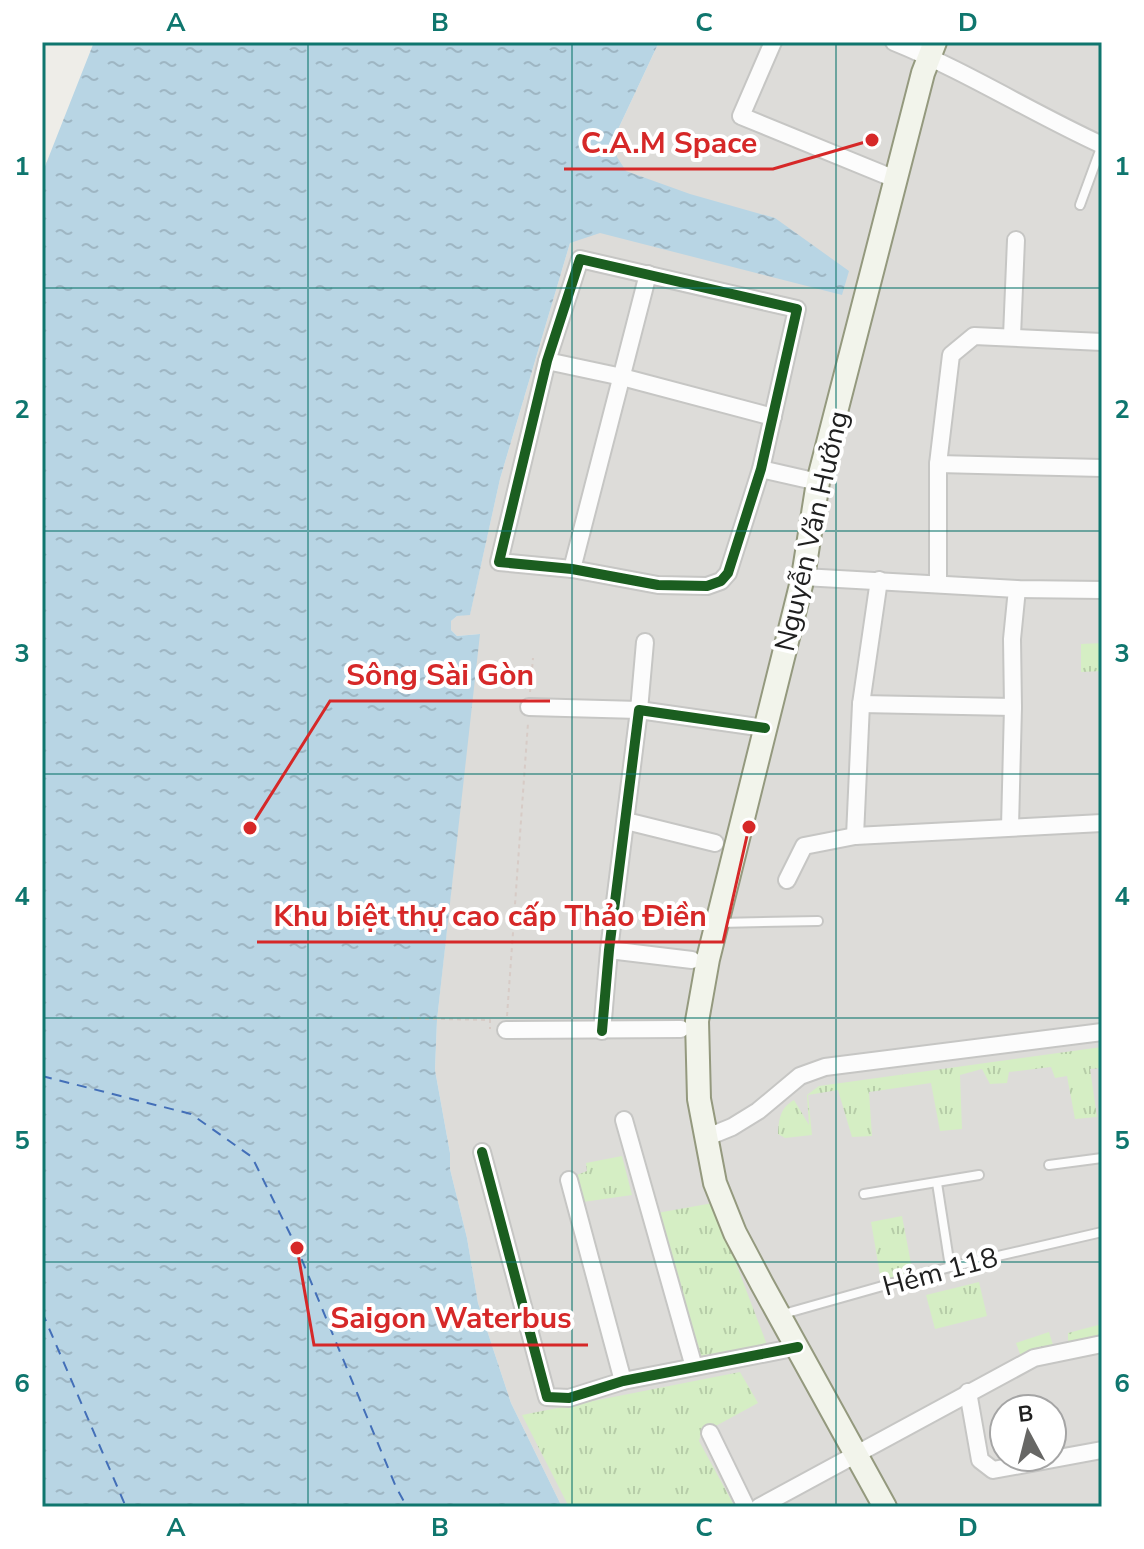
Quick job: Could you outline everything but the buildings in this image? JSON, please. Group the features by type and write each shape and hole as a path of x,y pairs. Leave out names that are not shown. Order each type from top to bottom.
{"main road":[{"name":"Nguyễn Văn Hưởng","path":"705,1138 689,1026 803,577 818,482 895,179 932,49"},
{"path":"705,1138 715,1183 735,1233 885,1507"}],"street":[{"path":"773,42 741,116 895,179"},
{"path":"894,42 932,49 1056,124 1102,145"},
{"path":"1012,336 1016,240"},
{"path":"580,259 648,274 797,309 761,469 728,573 721,581 707,586 658,585 572,569 499,562 547,361 580,259"},
{"path":"572,569 648,274"},
{"path":"938,584 938,464 951,355 974,336 1102,342"},
{"path":"547,361 622,377 773,417"},
{"path":"938,464 1102,468"},
{"path":"761,469 818,482"},
{"path":"803,577 1017,589 1102,590"},
{"path":"855,836 861,704 879,580"},
{"path":"1010,827 1012,639 1017,589"},
{"path":"602,1031 645,642"},
{"path":"861,704 1013,707"},
{"path":"529,707 639,710 765,728"},
{"path":"626,821 715,843"},
{"path":"787,880 804,846 855,836 1102,823"},
{"path":"609,950 692,960"},
{"path":"506,1030 602,1031 689,1026"},
{"path":"705,1138 732,1127 758,1111 800,1076 825,1067 1102,1032"},
{"path":"624,1120 694,1367"},
{"path":"482,1152 547,1397 569,1398 623,1381 798,1347"},
{"path":"569,1180 623,1381"},
{"path":"759,1507 1034,1358 1102,1344"},
{"path":"968,1392 980,1460 993,1470 1102,1450"},
{"path":"710,1433 746,1507"}],"lane":[{"path":"1080,205 1102,145"},
{"path":"717,923 818,921"},
{"path":"1049,1165 1102,1158"},
{"path":"864,1194 979,1175"},
{"path":"937,1183 950,1267"},
{"name":"Hẻm 118","path":"780,1315 950,1267 1102,1232"}],"path":[{"path":"506,1030 533,658"},
{"path":"393,1018 490,1020"}],"shaded area":[{"path":"659,42 1102,42 1102,1507 562,1507 511,1403 478,1303 467,1238 450,1169 435,1070 437,1020 479,634 457,636 451,630 451,621 457,616 470,614 500,479 570,243"}],"green space":[{"path":"1102,643 1102,671 1081,672 1081,644"},
{"path":"1102,1047 1102,1068 1090,1069 1097,1117 1075,1119 1067,1076 1055,1078 1051,1067 1009,1072 1007,1083 990,1084 982,1069 960,1075 962,1129 940,1131 931,1083 869,1092 872,1136 852,1137 838,1090 808,1095 812,1135 785,1138 778,1134 781,1114 794,1100 809,1125 807,1095 819,1086"},
{"path":"622,1156 632,1195 583,1202 577,1175 587,1171 586,1163"},
{"path":"713,1203 767,1345 699,1358 657,1213"},
{"path":"902,1216 913,1274 881,1280 871,1222"},
{"path":"979,1282 987,1316 935,1329 926,1295"},
{"path":"1102,1324 1102,1343 1023,1362 1016,1343 1049,1332 1053,1345 1068,1343 1068,1333"},
{"path":"740,1372 758,1403 701,1434 699,1441 735,1507 569,1507 522,1415"}],"water":[{"path":"94,42 659,42 613,140 617,157 626,171 690,194 775,218 849,271 842,295 600,233 570,243 500,479 470,615 457,616 451,621 451,630 457,636 480,634 437,1020 435,1070 450,1169 467,1238 478,1303 511,1403 562,1507 42,1507 42,174"}],"ferry route":[{"path":"42,1076 191,1114 252,1157 297,1248 407,1507"},
{"path":"42,1312 126,1507"}],"cycle path":[{"path":"580,259 797,309 761,469 728,573 721,581 707,586 658,585 572,569 499,562 547,361 580,259"},
{"path":"602,1031 639,710 765,728"},
{"path":"482,1152 547,1397 569,1398 623,1381 798,1347"}],"place":[{"name":"C.A.M Space","path":"872,140"},
{"name":"Khu biệt thự cao cấp Thảo Điền","path":"749,827"},
{"name":"Sông Sài Gòn","path":"250,828"},
{"name":"Saigon Waterbus","path":"297,1248"}]}
